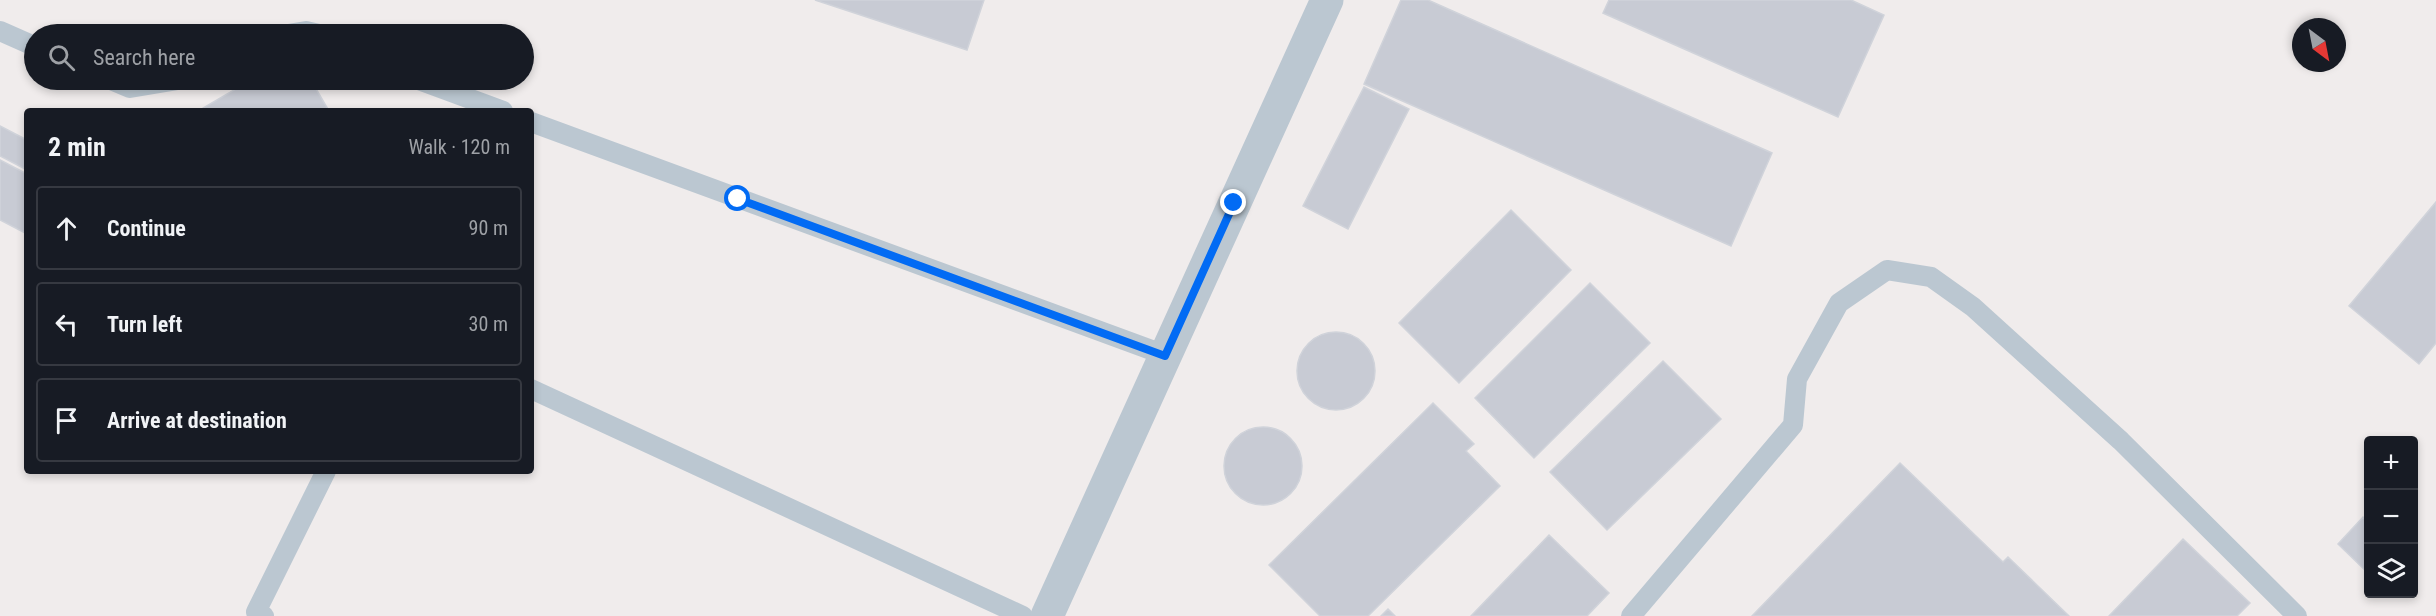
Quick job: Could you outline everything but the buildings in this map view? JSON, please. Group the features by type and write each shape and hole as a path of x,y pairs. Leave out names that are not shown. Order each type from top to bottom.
{"street":[{"path":"1047,616 1327,0"}],"lane":[{"path":"0,31 24,42"},
{"path":"446,90 495,108"},
{"path":"534,123 1165,356"},
{"path":"1631,616 1792,425 1797,380 1839,303 1887,270 1931,277 1973,307 2121,441 2297,616"},
{"path":"534,390 1023,616"},
{"path":"264,616 256,612 325,474"}],"route":[{"path":"738,199 1165,356 1234,203"}]}
